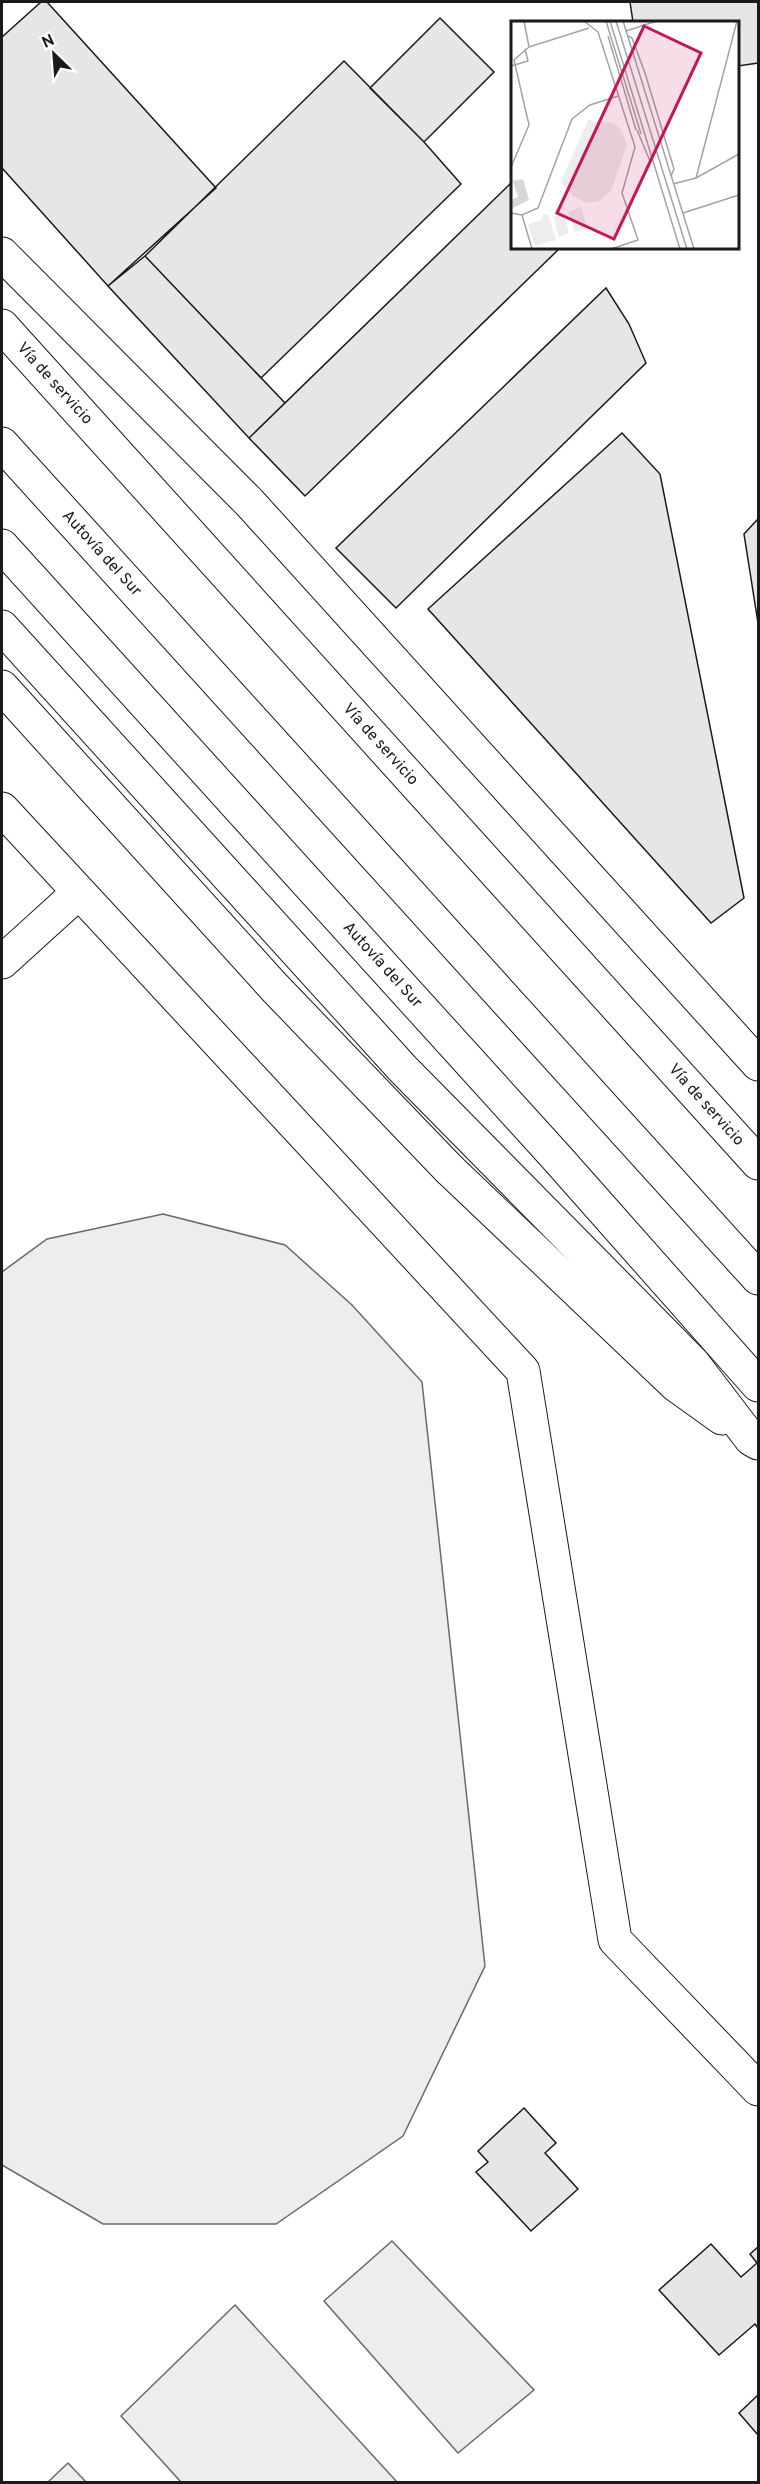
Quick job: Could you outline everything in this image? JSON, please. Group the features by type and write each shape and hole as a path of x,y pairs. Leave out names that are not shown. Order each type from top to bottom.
{"main road":[{"path":"2,254 249,502 759,1064"},
{"name":"Vía de servicio","path":"2,326 759,1163"},
{"name":"Autovía del Sur","path":"2,444 759,1278"},
{"name":"Autovía del Sur","path":"2,546 557,1158 759,1385"},
{"path":"2,627 403,1069 693,1364 755,1441"},
{"path":"2,687 267,979 449,1169 676,1385 755,1441"},
{"path":"2,809 523,1371 615,1940 759,2089"},
{"path":"2,962 78,892"}],"shaded area":[{"path":"163,1214 285,1245 352,1305 422,1382 485,1966 403,2136 276,2224 103,2224 2,2165 2,1272 47,1239"},
{"path":"392,2241 534,2390 458,2453 324,2301"},
{"path":"235,2305 397,2482 181,2482 121,2416"},
{"path":"68,2463 86,2482 48,2482"}],"building":[{"path":"41,2 47,2 216,188 108,286 2,168 2,37"},
{"path":"630,2 758,2 758,63 739,66 739,21 633,21"},
{"path":"440,18 494,72 424,142 370,88"},
{"path":"344,61 424,142 461,184 261,378 145,256"},
{"path":"511,183 511,249 559,249 305,496 249,438"},
{"path":"145,256 285,403 249,438 108,286"},
{"path":"606,288 629,324 646,363 396,608 336,548"},
{"path":"622,433 660,474 744,898 711,923 428,609"},
{"path":"758,519 758,623 744,534"},
{"path":"524,2108 556,2143 545,2153 578,2189 531,2231 476,2172 488,2162 478,2151"},
{"path":"711,2244 741,2277 757,2263 750,2254 758,2247 758,2328 755,2324 719,2355 659,2290"},
{"path":"758,2395 758,2435 739,2413"}]}
